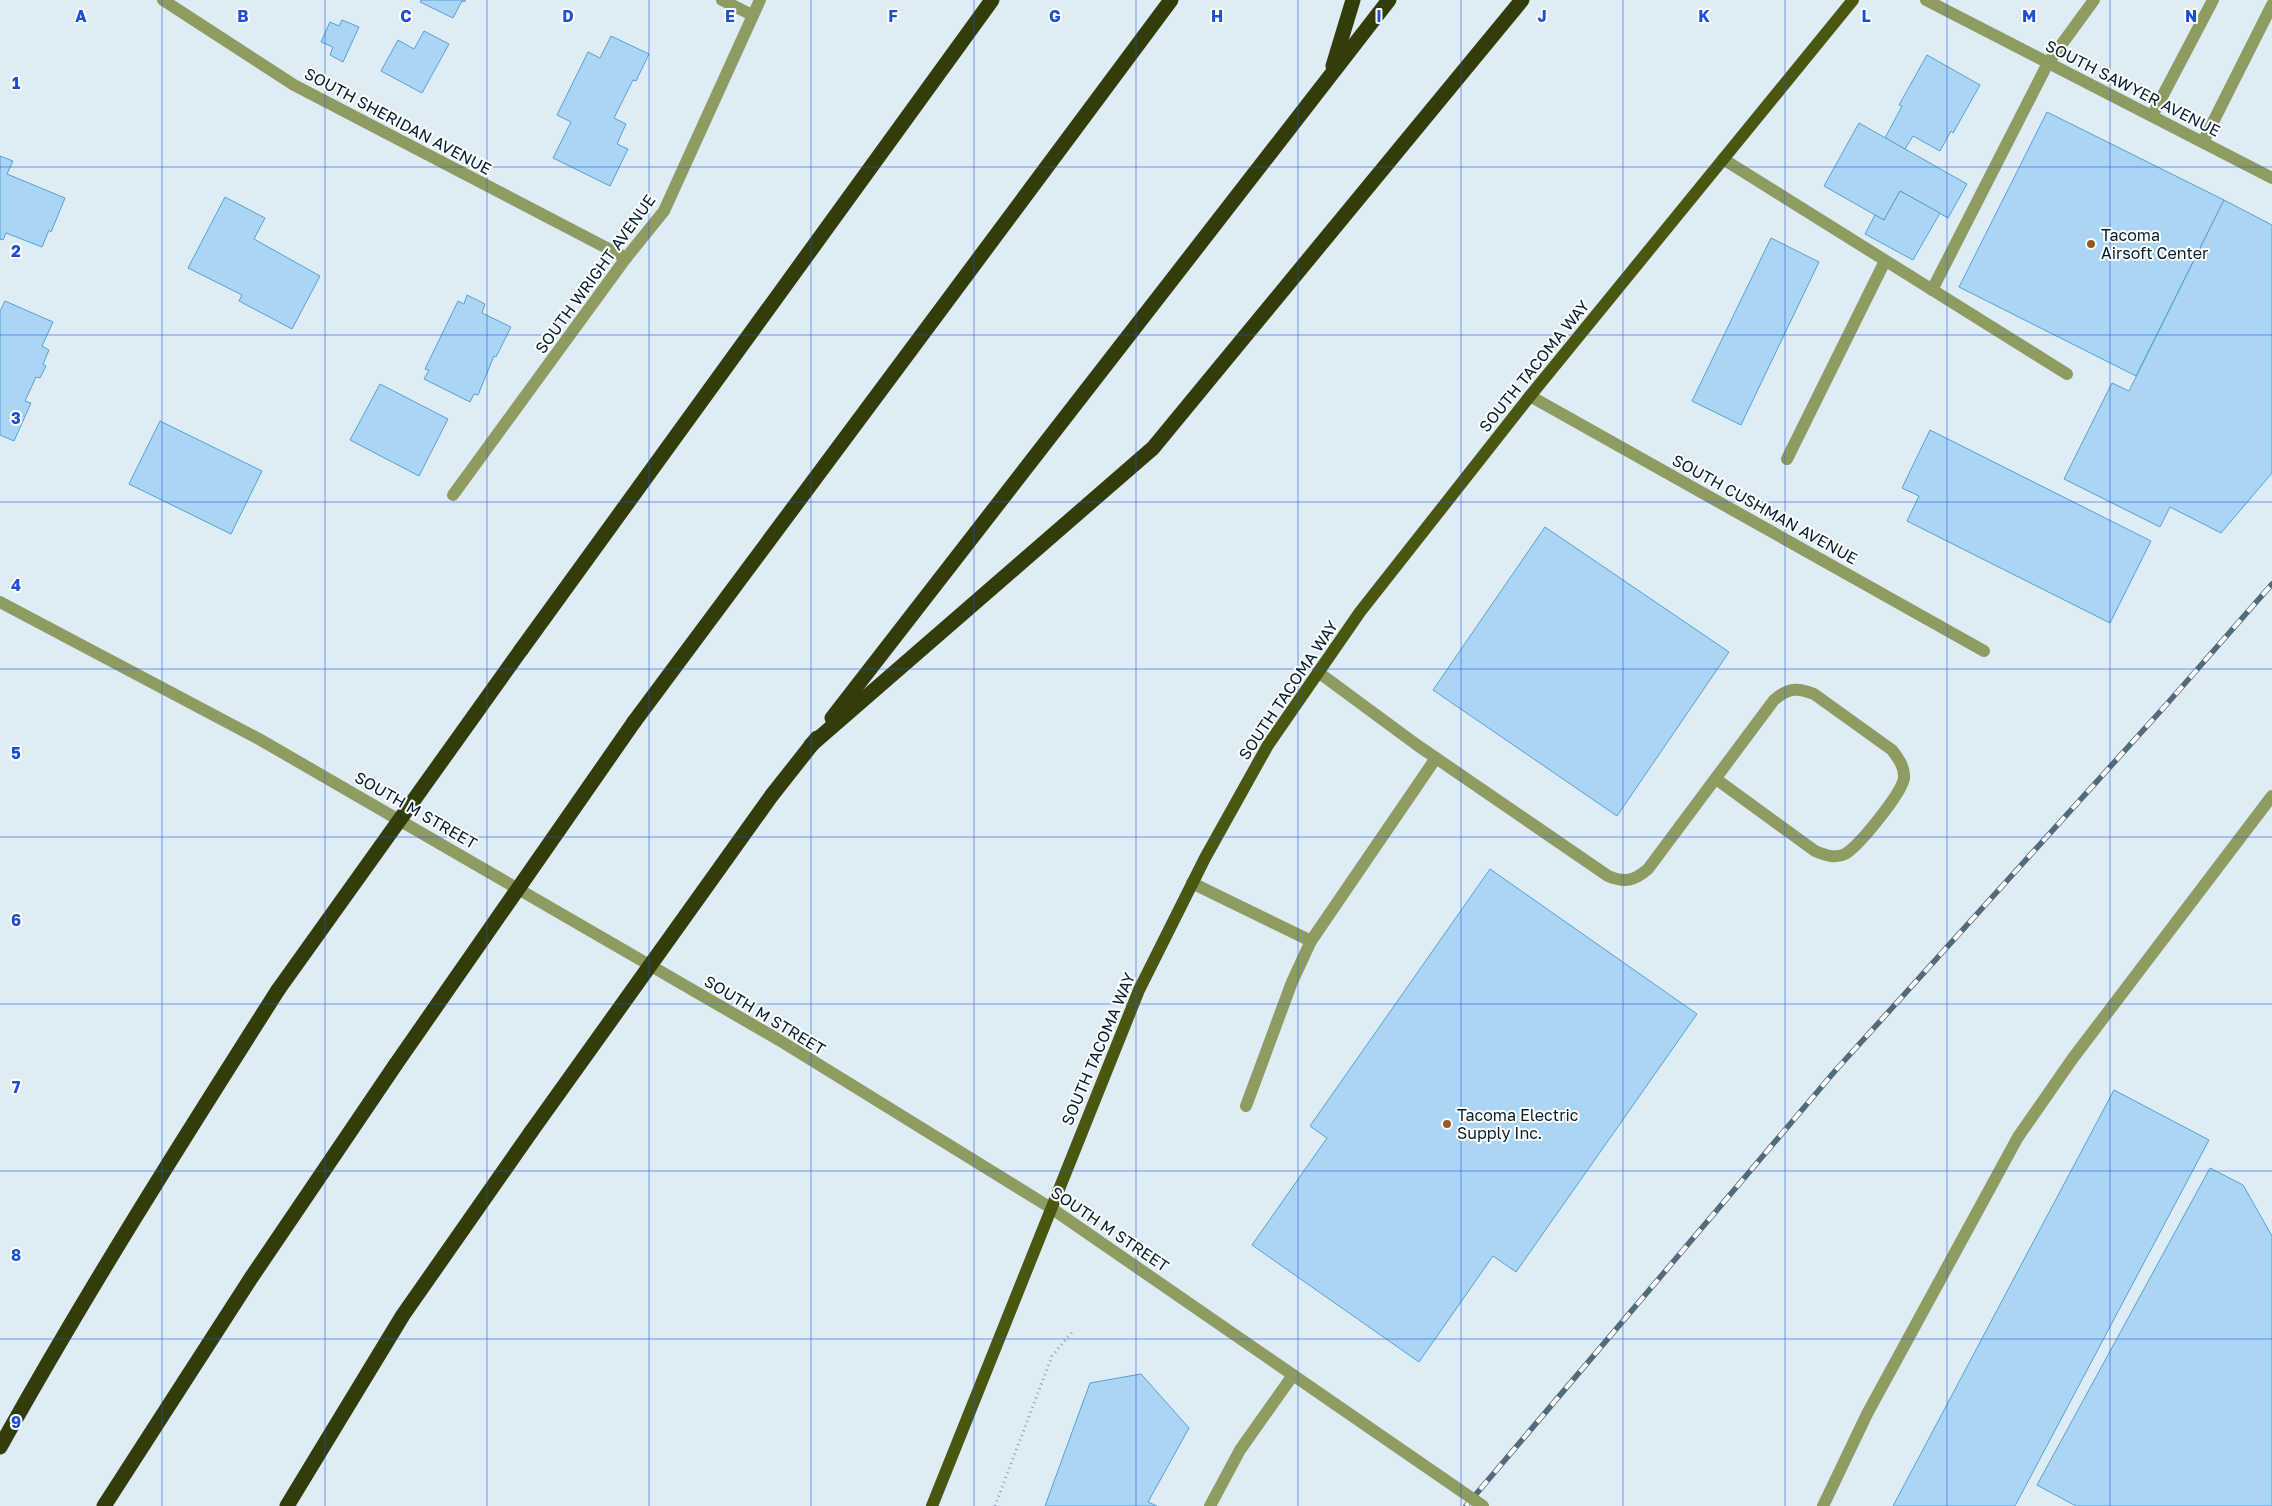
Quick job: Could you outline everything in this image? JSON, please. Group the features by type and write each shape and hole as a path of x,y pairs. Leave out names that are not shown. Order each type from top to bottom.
{"highway":[{"path":"0,1448 80,1306 164,1169 278,990 521,650 992,0"},
{"path":"104,1506 116,1484 251,1278 396,1064 634,722 1171,0"},
{"path":"1331,75 1353,0"},
{"path":"287,1506 403,1315 531,1132 772,795 1389,0"},
{"path":"811,745 1153,448 1522,0"}],"main road":[{"name":"SOUTH TACOMA WAY","path":"932,1506 1139,990 1192,882 1268,745 1360,612 1530,396 1853,0"}],"street":[{"name":"SOUTH SHERIDAN AVENUE","path":"163,0 294,85 626,258"},
{"path":"722,0 752,15"},
{"name":"SOUTH WRIGHT AVENUE","path":"453,495 626,258 664,211 760,0"},
{"name":"SOUTH SAWYER AVENUE","path":"1926,0 2272,178"},
{"path":"1932,290 2048,63 2094,0"},
{"path":"2152,116 2213,0"},
{"path":"2203,142 2272,5"},
{"path":"1723,159 2067,374"},
{"path":"1788,459 1885,261"},
{"name":"SOUTH CUSHMAN AVENUE","path":"1530,396 1984,652"},
{"name":"SOUTH M STREET","path":"0,602 175,693 369,801 778,1040 1051,1208 1483,1506"},
{"path":"1318,672 1436,758 1608,876 1622,882 1637,879 1648,869 1774,700 1785,691 1800,688 1814,694 1892,750 1901,762 1904,778 1898,792 1856,845 1844,855 1829,857 1815,851 1716,778"},
{"path":"1246,1106 1292,982 1312,941 1436,758"},
{"path":"1823,1506 1867,1414 2018,1137 2073,1058 2272,796"},
{"path":"1192,882 1312,941"},
{"path":"1210,1506 1240,1450 1293,1375"}],"path":[{"path":"995,1506 1052,1356 1073,1331"}],"building":[{"path":"421,0 466,0 462,1 453,18 420,2"},
{"path":"342,20 359,27 343,62 330,55 333,47 321,42 330,22 339,26"},
{"path":"424,31 449,44 422,93 381,71 398,40 414,49"},
{"path":"611,36 649,54 636,81 633,80 614,118 626,124 617,144 628,149 610,186 553,158 571,122 557,115 588,52 600,58"},
{"path":"1927,55 1980,85 1953,133 1951,131 1940,151 1913,136 1905,149 1885,138 1902,106 1899,105"},
{"name":"Tacoma Airsoft Center","path":"2047,112 2224,200 2136,376 1959,287"},
{"path":"1859,123 1967,184 1948,218 1900,191 1884,220 1824,186"},
{"path":"0,156 13,161 7,174 65,198 51,232 49,230 42,247 6,233 3,240 0,239"},
{"path":"1900,191 1940,213 1913,260 1865,234 1875,215 1884,220"},
{"path":"225,197 265,218 254,239 320,276 292,329 239,301 242,295 188,268"},
{"path":"2224,200 2272,225 2272,473 2221,533 2170,507 2160,527 2064,479 2112,383 2129,391"},
{"path":"1771,238 1819,262 1741,425 1692,401"},
{"path":"467,295 485,304 482,313 511,327 496,357 494,356 478,395 474,394 470,402 424,379 429,370 425,369 458,301 464,304"},
{"path":"5,301 53,322 42,346 49,350 43,364 46,366 40,378 36,377 25,401 31,403 14,441 0,435 0,311"},
{"path":"380,384 448,419 419,476 350,440"},
{"path":"160,421 262,471 231,534 129,484"},
{"path":"1930,430 2151,541 2110,623 1907,521 1919,496 1902,488"},
{"path":"1545,527 1729,652 1617,816 1433,690"},
{"path":"1490,869 1697,1014 1516,1272 1493,1256 1419,1362 1252,1245 1327,1138 1310,1126"},
{"path":"2114,1090 2209,1140 2015,1506 1893,1506"},
{"path":"2210,1168 2243,1185 2272,1236 2272,1506 2076,1506 2037,1485"},
{"path":"1141,1374 1189,1428 1148,1502 1157,1506 1045,1506 1090,1383"}],"railway":[{"path":"1466,1506 1835,1071 2166,705 2272,584"}],"place":[{"name":"Tacoma Airsoft Center","path":"2091,244"},
{"name":"Tacoma Electric Supply Inc.","path":"1447,1124"}]}
